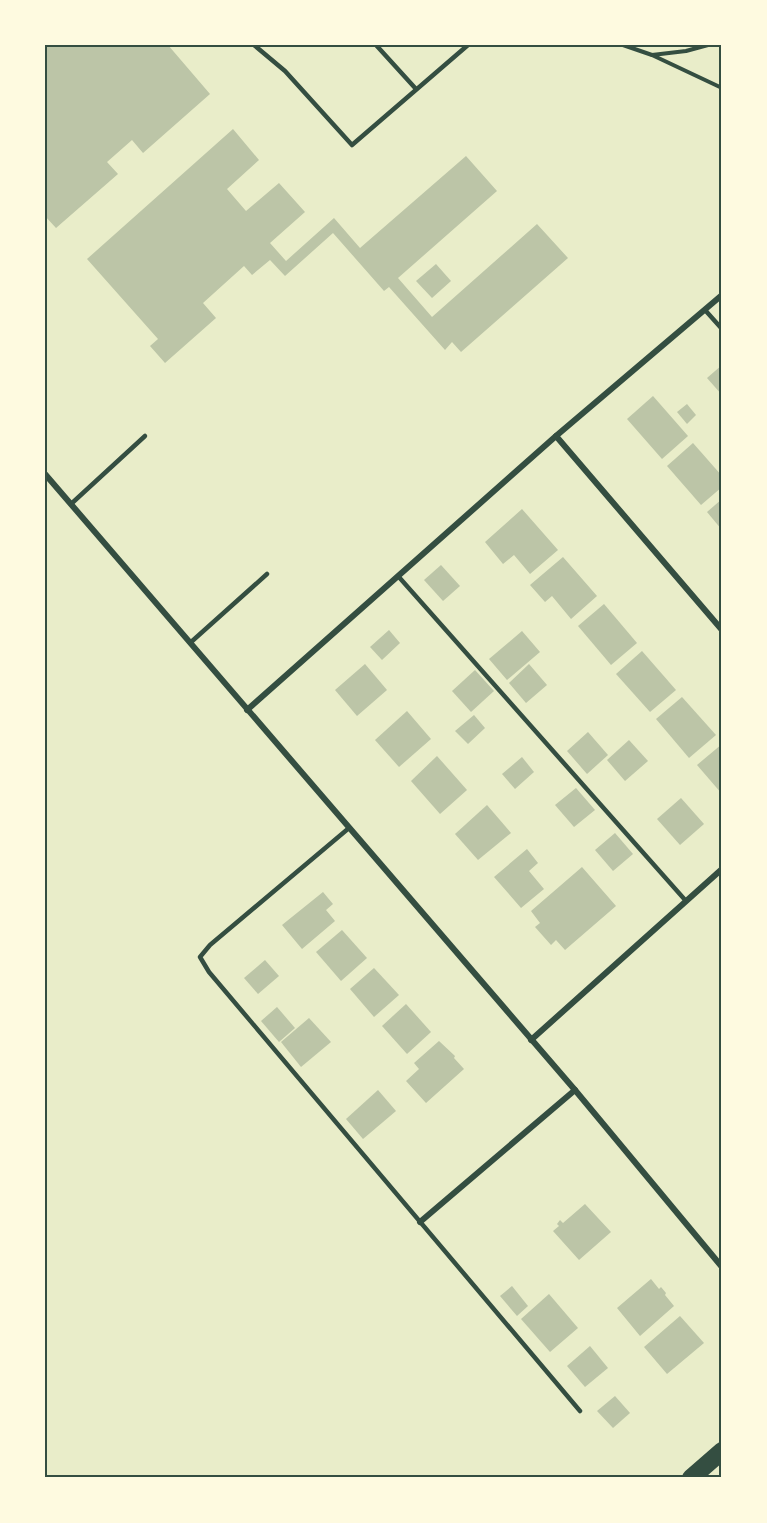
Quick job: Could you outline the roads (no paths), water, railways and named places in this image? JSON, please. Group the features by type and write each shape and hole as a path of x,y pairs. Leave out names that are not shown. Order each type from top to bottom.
{"highway":[{"path":"691,1478 722,1451"}],"street":[{"path":"247,710 556,436 722,294"},
{"path":"556,436 722,630"},
{"path":"45,474 574,1090 722,1267"},
{"path":"531,1040 722,868"},
{"path":"420,1222 574,1090"}],"lane":[{"path":"254,45 285,71 352,145 468,45"},
{"path":"376,45 416,89"},
{"path":"705,310 722,329"},
{"path":"71,504 146,436"},
{"path":"190,643 267,574"},
{"path":"399,576 686,901"},
{"path":"348,828 210,945 200,957 209,972 580,1411"}]}
